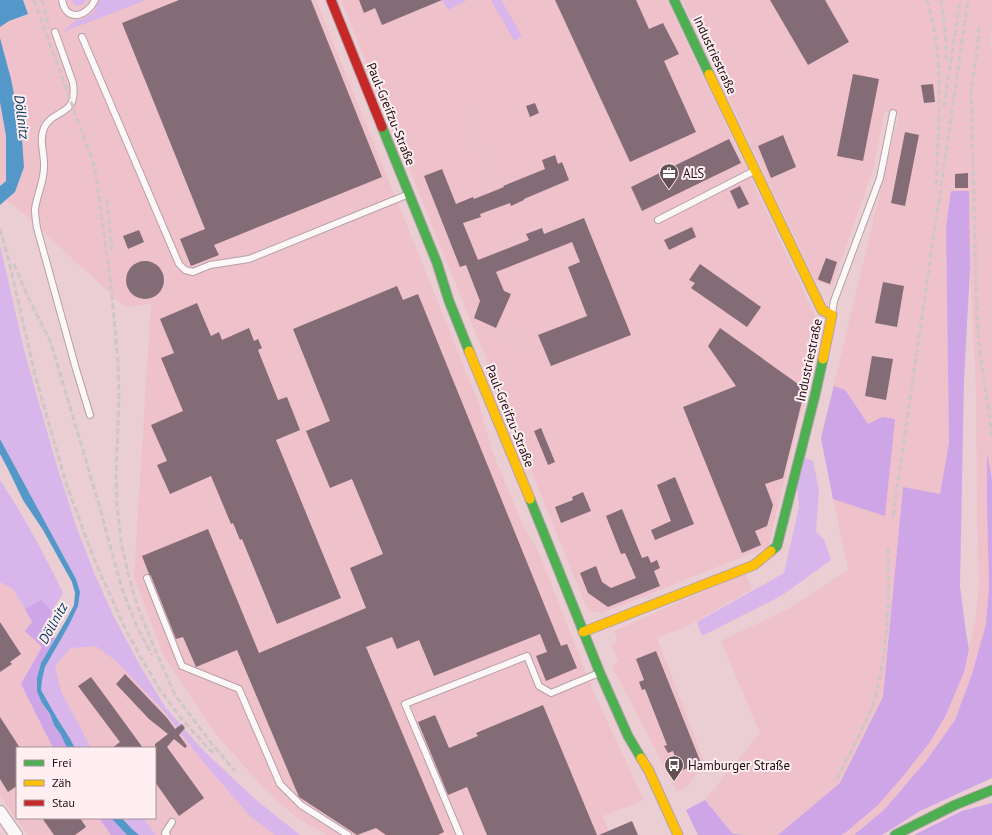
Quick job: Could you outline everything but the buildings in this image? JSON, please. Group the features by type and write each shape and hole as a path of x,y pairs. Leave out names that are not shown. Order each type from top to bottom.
{"street":[{"name":"Paul-Greifzu-Straße","path":"331,0 437,263 449,301 600,673 628,736 649,771 678,835"},
{"name":"Industriestraße","path":"583,632 754,565 777,546 815,395 832,315 822,310 674,0"},
{"path":"895,835 920,821 973,796 992,790"},
{"path":"0,812 16,835"}],"lane":[{"path":"62,0 65,9 78,15 87,11 95,0"},
{"path":"55,32 73,83 74,91 72,103 68,108 48,122 44,128 42,145 44,176 35,209 35,217 90,415"},
{"path":"82,37 179,264 185,270 193,272 210,265 248,259 409,194"},
{"path":"832,315 834,301 880,178 893,113"},
{"path":"658,220 755,171"},
{"path":"146,578 182,666 239,689 280,784 301,805 348,835"},
{"path":"460,835 405,704 527,656 539,686 551,693 600,673"},
{"path":"167,835 165,833 172,822"}],"path":[{"path":"464,108 494,181"},
{"path":"473,326 527,348"},
{"path":"497,336 520,328"}],"shaded area":[{"path":"23,0 316,0 479,404 491,448 520,519 539,553 594,693 644,800 603,816 610,835 326,835 296,817 268,793 215,733 164,657 134,577 151,304 125,307 24,214 0,195 0,27 9,21 28,14"},
{"path":"71,0 86,0 83,4 78,6"},
{"path":"100,0 146,0 63,32 76,20 83,19 93,13"},
{"path":"341,0 667,0 821,328 768,547 602,613 588,611"},
{"path":"442,0 467,0 448,10"},
{"path":"491,0 501,0 522,36 514,41"},
{"path":"682,0 992,0 992,32 989,52 992,43 992,480 987,456 989,586 986,624 972,674 955,720 926,761 884,810 854,835 841,835 845,833 904,775 930,742 946,715 964,672 975,623 979,585 976,390 970,269 969,191 951,191 946,227 949,443 940,495 903,487 883,697 840,783 778,835 734,834 705,800 760,733 721,641 790,608 848,570 821,438 899,114 885,111 873,170 832,286 816,282"},
{"path":"951,191 969,191 970,269 964,379 960,586 969,649 964,672 946,715 930,742 878,805 841,835 778,835 840,783 883,697 903,487 940,494 949,443 946,227"},
{"path":"0,245 25,354 56,463 77,529 95,575 114,617 139,664 166,708 202,749 256,800 300,835 275,835 250,816 204,763 162,709 117,662 96,646 71,648 55,666 61,691 90,747 74,747 41,690 45,667 78,606 76,579 0,439"},
{"path":"834,386 845,390 868,424 882,417 895,419 885,516 833,499 821,438"},
{"path":"987,453 992,480 992,778 920,811 882,835 854,835 884,810 926,761 955,720 972,674 986,624 989,586"},
{"path":"805,458 813,461 819,491 816,531 824,540 831,560 781,596 702,636 697,622 784,573 799,507 797,487"},
{"path":"0,480 33,535 63,593 52,611 41,600 25,609 13,589 0,582"},
{"path":"745,573 752,589 690,625 657,638 705,764 687,787 677,791 612,666 619,662 611,645 618,641 614,631"},
{"path":"0,582 13,589 32,622 26,631 42,647 21,684 52,747 16,747 16,818 0,795"},
{"path":"41,600 52,611 49,630 55,639 41,663 37,678 42,703 50,714 54,725 67,747 52,747 21,684 42,647 25,631 32,622 25,609"},
{"path":"96,646 127,671 162,709 204,763 250,816 275,835 156,835 144,819 156,819 156,747 90,747 61,691 55,666 71,648"},
{"path":"705,800 733,834 746,835 698,835 686,810"},
{"path":"992,803 992,835 914,835 962,811"},
{"path":"17,819 100,819 111,835 28,835"},
{"path":"100,819 112,819 127,835 111,835"},
{"path":"124,819 144,819 156,835 139,835"}],"water":[{"path":"0,0 23,0 28,14 9,21 0,27"},
{"path":"0,38 15,99 22,139 24,167 15,192 0,205 0,186 6,181 6,136 0,102"},
{"path":"0,439 76,579 80,592 78,606 45,667 41,690 74,747 67,747 54,725 50,714 42,703 37,691 37,678 41,663 74,605 75,593 72,582 43,530 23,500 0,454"},
{"path":"112,819 123,819 139,835 127,835"}],"railway":[{"path":"34,0 95,168 111,286 118,362 119,398 116,476 117,504 121,542 128,573 137,605 175,695 212,744 235,771"},
{"path":"42,0 49,27"},
{"path":"927,0 937,46 939,70 939,118 936,189"},
{"path":"941,0 946,38 946,62"},
{"path":"944,107 960,0"},
{"path":"893,516 968,0"},
{"path":"979,27 971,91 977,316 979,344 992,436"},
{"path":"107,200 112,251"},
{"path":"0,229 9,261 35,375 66,483 94,559 124,626 159,688 180,717 215,754"},
{"path":"14,264 27,295 51,343 100,508 121,586 136,625 152,655"},
{"path":"837,779 872,708 879,682 887,626 888,549"}],"traffic: fast":[{"path":"674,0 709,74"},
{"path":"382,127 437,263 449,301 469,351"},
{"path":"771,551 777,546 823,359"},
{"path":"530,499 600,673 628,736 641,758"},
{"path":"895,835 955,805 992,790"}],"traffic: slow":[{"path":"709,74 822,310 832,315 823,359"},
{"path":"469,351 530,499"},
{"path":"583,632 754,565 771,551"},
{"path":"641,758 649,771 678,835"}],"traffic: jam":[{"path":"331,0 382,127"}],"place":[{"name":"ALS","path":"669,190"},
{"name":"Hamburger Straße","path":"674,782"}],"water label":[{"name":"Döllnitz","path":"22,117"},
{"name":"Döllnitz","path":"53,623"}]}
